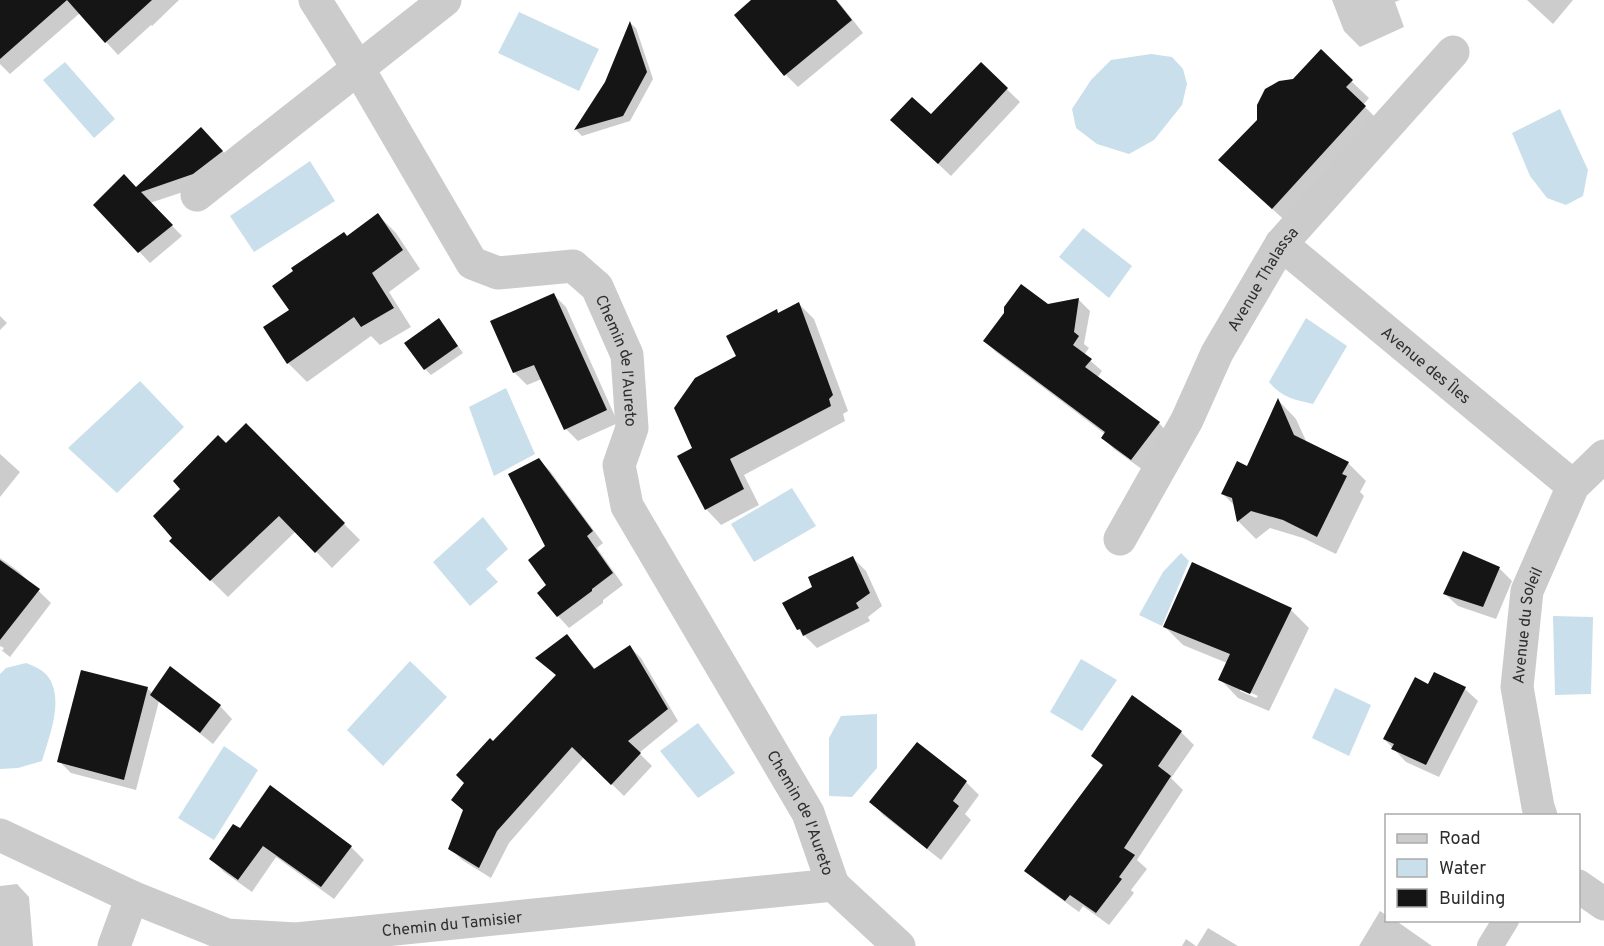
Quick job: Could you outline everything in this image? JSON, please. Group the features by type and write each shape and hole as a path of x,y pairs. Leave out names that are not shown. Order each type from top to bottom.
{"street":[{"name":"Chemin de l'Aureto","path":"315,0 472,263 498,273 573,266 597,287 627,355 632,428 619,465 627,506 808,813 833,885"},
{"path":"197,195 445,0"},
{"name":"Avenue Thalassa","path":"1120,539 1187,420 1217,353 1281,244 1453,52"},
{"name":"Avenue des Îles","path":"1281,244 1573,486"},
{"name":"Avenue du Soleil","path":"1541,814 1517,687 1527,591 1573,486 1604,456"},
{"name":"Chemin du Tamisier","path":"0,835 132,897 227,934 296,939 833,885"},
{"path":"833,885 899,946"},
{"path":"1580,887 1604,904"},
{"path":"114,946 132,897"}],"lane":[{"path":"1490,946 1505,922"}],"water":[{"path":"519,12 599,49 579,91 498,53"},
{"path":"1151,54 1172,57 1183,69 1187,84 1182,105 1154,140 1129,154 1097,144 1076,128 1072,109 1091,80 1111,60"},
{"path":"65,62 115,119 94,138 43,80"},
{"path":"1560,109 1588,170 1583,196 1566,205 1547,198 1530,176 1512,133"},
{"path":"310,161 335,201 254,252 230,216"},
{"path":"1083,228 1132,266 1109,298 1059,257"},
{"path":"1306,318 1347,346 1313,404 1283,394 1269,382"},
{"path":"140,381 184,427 117,493 68,448"},
{"path":"506,388 535,454 494,476 469,407"},
{"path":"792,488 816,526 754,562 731,524"},
{"path":"483,517 508,549 486,569 498,582 470,606 433,562"},
{"path":"1181,553 1189,561 1162,626 1139,615 1163,572"},
{"path":"1553,616 1593,617 1591,694 1555,695"},
{"path":"1081,659 1117,680 1082,731 1050,712"},
{"path":"410,661 447,697 383,766 347,730"},
{"path":"26,663 49,678 55,698 54,719 42,761 18,768 0,769 0,674 6,668"},
{"path":"1335,688 1371,705 1349,756 1312,738"},
{"path":"877,714 877,768 852,797 829,796 829,738 841,716"},
{"path":"698,723 735,773 698,798 660,751"},
{"path":"224,746 258,770 214,840 178,818"}],"building":[{"path":"0,0 67,0 0,59"},
{"path":"67,0 152,0 105,43"},
{"path":"751,0 836,0 852,20 784,76 734,15"},
{"path":"630,21 647,72 623,116 574,130 605,82"},
{"path":"1321,49 1353,80 1346,87 1366,106 1272,209 1218,160 1257,120 1257,105 1265,89 1279,81 1293,79"},
{"path":"981,62 1008,88 938,164 890,120 912,97 931,114"},
{"path":"201,127 223,151 193,174 141,192 173,225 138,253 93,205 124,174 136,187"},
{"path":"378,213 403,250 372,273 394,308 361,327 354,317 287,364 263,327 289,310 272,286 293,271 291,268 344,232 347,236"},
{"path":"1021,284 1048,304 1079,298 1074,332 1079,336 1073,345 1092,359 1085,367 1160,422 1131,460 1101,438 1105,432 983,341 1004,313 1004,307"},
{"path":"554,293 607,410 564,430 534,365 513,373 490,321"},
{"path":"799,302 833,395 829,399 831,406 730,459 744,489 705,510 677,456 692,448 674,408 695,378 736,356 726,336 777,309 778,313"},
{"path":"439,318 458,346 424,370 404,343"},
{"path":"1278,398 1294,435 1349,462 1342,474 1347,476 1317,537 1283,520 1251,511 1237,522 1232,498 1221,494 1237,461 1247,466"},
{"path":"246,423 345,523 315,553 279,516 210,581 169,541 172,538 153,516 180,489 173,481 218,435 226,443"},
{"path":"539,458 593,531 587,536 613,573 557,617 537,593 546,585 528,560 545,546 508,474"},
{"path":"1463,551 1500,567 1483,607 1443,594"},
{"path":"853,556 870,593 856,603 859,608 803,636 800,629 797,630 782,603 812,587 808,577"},
{"path":"0,560 40,589 0,640"},
{"path":"1192,562 1292,608 1250,694 1218,680 1230,654 1163,627"},
{"path":"567,634 594,669 630,645 668,709 628,741 641,753 611,785 572,747 497,831 479,868 448,849 463,810 451,800 464,783 456,775 490,738 493,741 556,675 535,658"},
{"path":"170,666 221,705 200,733 150,695"},
{"path":"81,670 148,687 124,780 57,762"},
{"path":"1434,672 1466,687 1426,765 1391,749 1394,744 1383,739 1415,677 1428,684"},
{"path":"1132,695 1182,731 1158,766 1171,776 1124,848 1135,855 1119,877 1122,879 1096,913 1070,895 1065,901 1024,871 1103,765 1091,756"},
{"path":"917,742 967,781 953,801 959,806 927,849 869,802"},
{"path":"270,785 352,846 321,887 263,846 238,880 209,859 233,824 240,828"}]}
